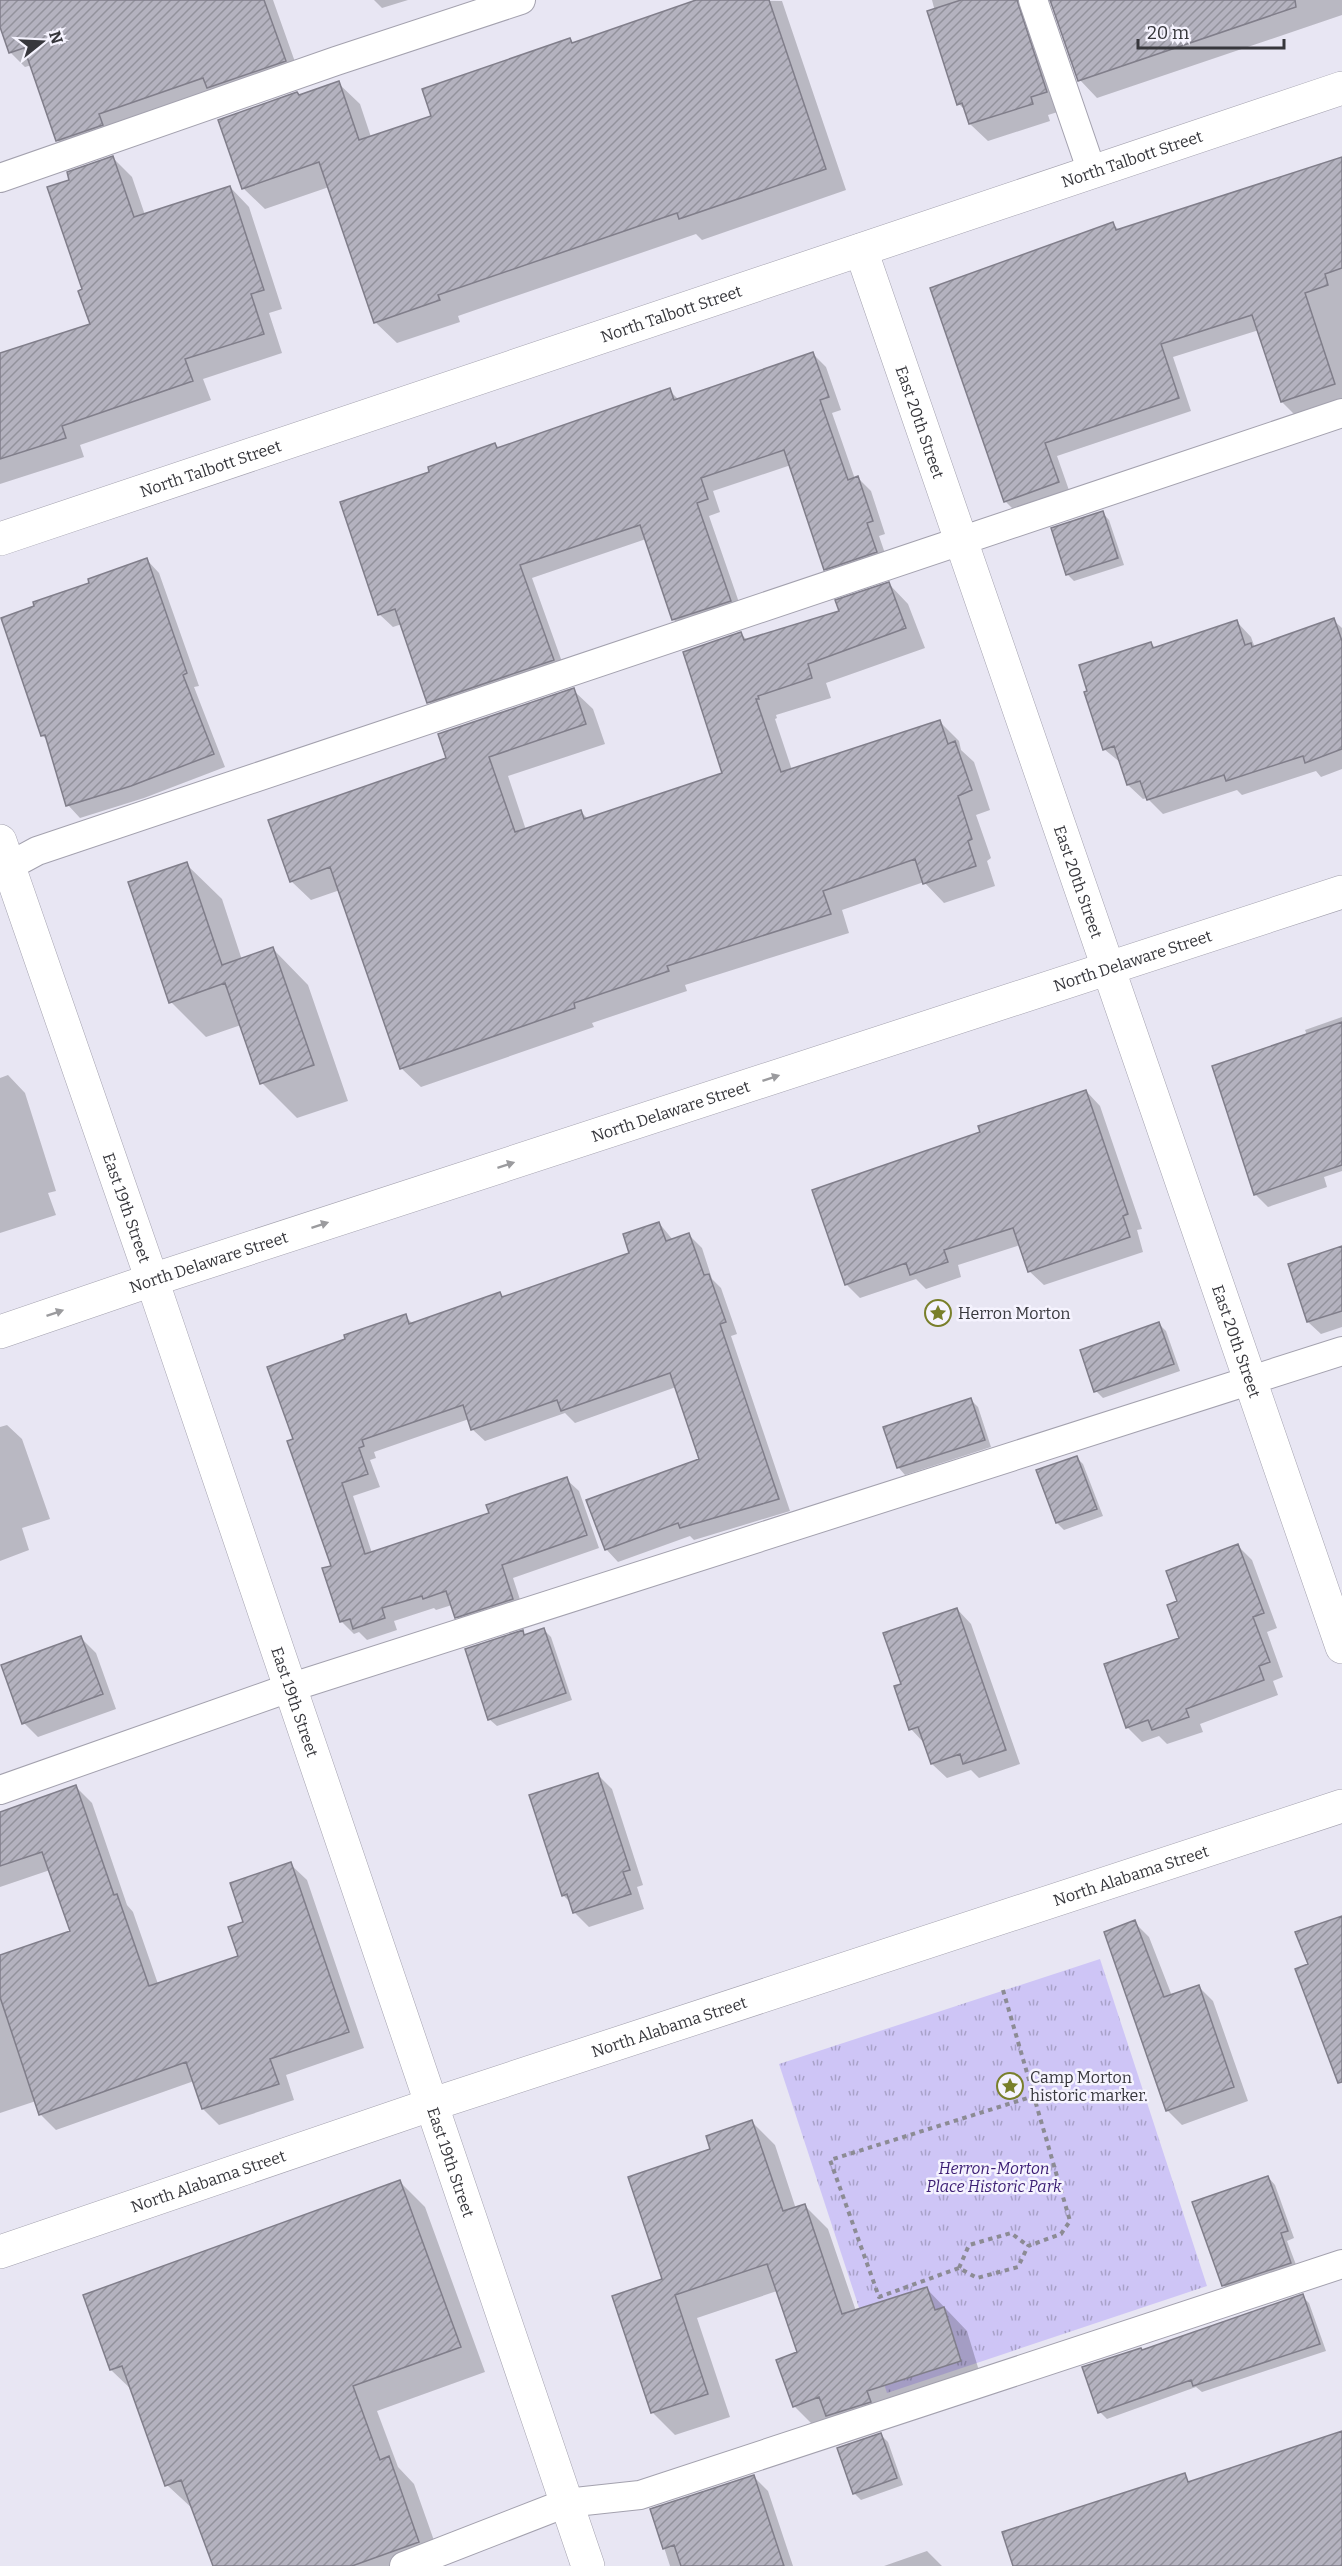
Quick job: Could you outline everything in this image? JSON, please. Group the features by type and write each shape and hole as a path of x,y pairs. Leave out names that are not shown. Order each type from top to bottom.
{"street":[{"name":"North Talbott Street","path":"0,539 1342,88"},
{"name":"East 20th Street","path":"861,250 1342,1647"},
{"name":"East 19th Street","path":"3,859 152,1280 588,2566"},
{"name":"North Delaware Street","path":"0,1332 152,1280 1342,892"},
{"name":"North Alabama Street","path":"0,2252 430,2105 1342,1806"}],"lane":[{"path":"0,178 325,65 521,0"},
{"path":"1033,0 1092,172"},
{"path":"3,859 48,847 1342,413"},
{"path":"0,1790 290,1688 1342,1351"},
{"path":"404,2566 566,2504 640,2495 1342,2264"}],"path":[{"path":"959,2268 977,2278 1018,2267 1028,2246 1061,2234 1070,2221 1003,1990"},
{"path":"1028,2246 1011,2232 969,2245 959,2268 879,2297 830,2160 1034,2096"}],"green space":[{"name":"Herron-Morton Place Historic Park","path":"1100,1959 1207,2286 887,2393 779,2064"}],"building":[{"path":"0,0 264,0 286,61 207,88 203,78 99,114 103,125 56,141 24,48 9,53 0,27"},
{"path":"696,0 769,0 826,169 679,219 677,213 438,295 440,300 374,323 319,162 242,189 218,120 297,92 299,95 339,81 359,140 431,116 422,89 570,38 572,43"},
{"path":"961,0 1017,0 1047,92 1031,97 1033,104 969,124 962,103 957,105 927,11"},
{"path":"1050,0 1295,0 1296,7 1078,81"},
{"path":"113,156 134,217 230,186 264,290 251,294 264,334 185,359 193,381 62,426 66,438 0,459 0,353 90,324 78,291 82,289 47,187 69,180 67,172"},
{"path":"1342,157 1342,268 1325,274 1328,285 1305,293 1335,384 1281,402 1252,315 1161,344 1179,398 1045,443 1059,482 1004,502 930,288 1113,222 1116,230"},
{"path":"813,352 829,397 820,400 848,480 858,476 873,521 867,523 877,552 824,570 784,450 701,478 708,499 697,503 731,601 672,620 640,525 520,565 554,660 427,703 395,609 378,615 340,502 429,472 428,467 495,443 497,448 670,388 674,400"},
{"path":"1103,511 1118,558 1066,575 1051,528"},
{"path":"147,558 187,673 183,675 214,754 131,786 66,806 45,735 41,736 1,618 34,606 33,602 89,583 88,579"},
{"path":"889,582 906,628 808,664 812,678 758,696 759,699 756,699 781,772 940,720 948,744 955,741 972,790 958,796 972,839 968,841 976,866 923,884 915,859 823,891 831,914 667,966 669,971 574,1003 575,1008 400,1069 330,867 290,882 268,820 446,758 438,734 574,688 586,724 489,757 515,832 581,810 584,819 722,773 683,652 741,632 744,640 839,611 835,600"},
{"path":"1334,618 1342,641 1342,749 1305,763 1303,756 1226,781 1224,775 1147,800 1140,781 1127,785 1114,746 1103,750 1084,692 1087,691 1079,665 1151,642 1153,648 1237,620 1245,645 1251,643 1252,647"},
{"path":"187,862 222,965 273,947 314,1065 260,1084 225,983 169,1003 128,882"},
{"path":"1342,1022 1342,1165 1254,1195 1212,1066"},
{"path":"1086,1090 1128,1214 1123,1216 1130,1237 1028,1272 1013,1228 944,1250 948,1262 910,1275 906,1263 845,1285 812,1190 980,1132 978,1126"},
{"path":"659,1222 666,1241 689,1233 704,1275 709,1274 726,1322 720,1324 779,1499 680,1528 678,1523 605,1550 586,1500 699,1459 670,1373 561,1411 557,1400 471,1430 463,1405 362,1440 364,1446 359,1448 368,1474 342,1483 365,1554 489,1513 486,1505 567,1477 587,1535 502,1565 513,1599 455,1618 446,1591 423,1599 422,1596 382,1608 385,1618 353,1629 350,1619 340,1622 322,1568 331,1566 287,1441 293,1439 267,1367 345,1339 344,1335 406,1314 409,1324 500,1292 502,1297 629,1253 623,1234"},
{"path":"1342,1246 1342,1311 1307,1322 1288,1264"},
{"path":"1159,1322 1174,1364 1094,1392 1080,1350"},
{"path":"971,1398 985,1440 897,1468 883,1427"},
{"path":"1077,1456 1097,1509 1056,1523 1036,1470"},
{"path":"1238,1544 1264,1613 1253,1617 1270,1662 1259,1666 1264,1680 1186,1709 1189,1717 1152,1730 1148,1720 1126,1728 1104,1664 1179,1638 1167,1605 1177,1601 1166,1571"},
{"path":"957,1608 1006,1750 963,1764 960,1754 931,1764 918,1727 909,1730 894,1686 901,1684 883,1633"},
{"path":"544,1628 566,1693 488,1720 465,1649 523,1630 524,1635"},
{"path":"81,1636 103,1694 22,1724 1,1665"},
{"path":"598,1773 630,1870 623,1872 631,1894 573,1913 567,1894 562,1896 529,1795"},
{"path":"76,1785 114,1895 117,1894 149,1986 238,1956 228,1927 243,1922 230,1883 291,1862 349,2032 270,2059 279,2084 202,2109 186,2062 39,2115 0,1997 0,1955 70,1931 42,1852 0,1866 0,1812"},
{"path":"1342,1916 1342,2082 1338,2083 1295,1969 1308,1964 1295,1932"},
{"path":"1135,1920 1164,1997 1199,1985 1234,2087 1166,2111 1104,1932"},
{"path":"752,2120 783,2211 805,2204 842,2314 927,2287 935,2310 944,2307 961,2361 867,2391 871,2402 826,2416 819,2397 793,2407 776,2360 797,2352 767,2264 675,2295 708,2394 651,2413 612,2296 662,2279 628,2177 710,2149 706,2136"},
{"path":"1268,2176 1288,2231 1281,2233 1291,2263 1222,2286 1192,2202"},
{"path":"400,2180 461,2347 353,2386 380,2460 389,2456 419,2542 352,2566 213,2566 181,2480 165,2486 122,2366 110,2370 83,2295"},
{"path":"1303,2294 1320,2344 1193,2386 1191,2380 1098,2413 1082,2367 1141,2348 1142,2350"},
{"path":"1342,2431 1342,2566 1013,2566 1002,2532 1185,2473 1188,2482"},
{"path":"881,2433 897,2478 853,2494 837,2448"},
{"path":"754,2475 784,2566 681,2566 674,2545 663,2549 650,2509"}],"place":[{"name":"Herron Morton","path":"938,1313"},
{"name":"Camp Morton historic marker.","path":"1010,2086"}]}
